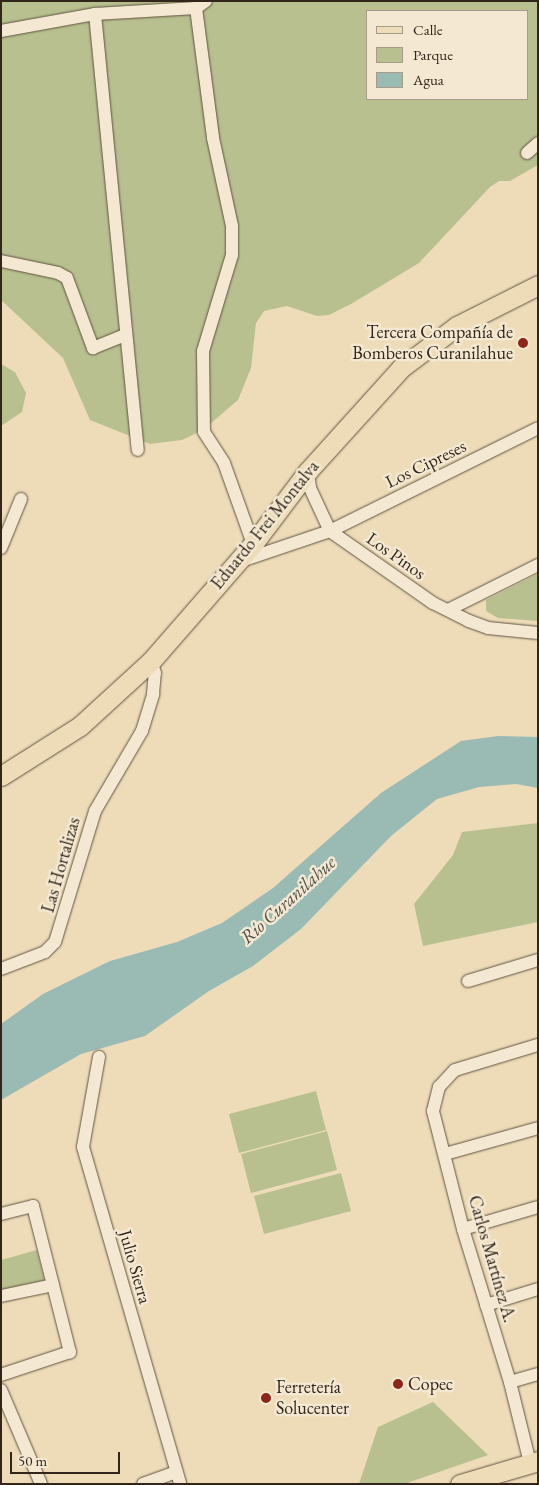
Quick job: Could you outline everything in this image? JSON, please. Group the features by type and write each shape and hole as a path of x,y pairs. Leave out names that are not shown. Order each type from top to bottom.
{"main road":[{"name":"Eduardo Frei Montalva","path":"1,776 80,726 151,661 253,544 308,471 380,387 423,350 457,326 538,285"},
{"path":"460,1484 534,1462"}],"street":[{"path":"1,31 96,14 201,5 213,138 232,226 232,255 203,352 204,432 224,463 253,544"},
{"path":"96,14 138,450"},
{"path":"527,153 538,143"},
{"path":"1,260 58,273 67,278 89,345 93,348 126,335"},
{"name":"Los Cipreses","path":"330,531 538,428"},
{"path":"236,563 330,531 310,488 308,471"},
{"path":"1,548 21,499"},
{"name":"Los Pinos","path":"330,531 433,603 488,628 538,633"},
{"path":"448,610 538,565"},
{"name":"Las Hortalizas","path":"1,969 45,952 55,942 95,812 144,724 154,680 151,661"},
{"path":"468,981 538,960"},
{"name":"Carlos Martínez A.","path":"534,1462 463,1229 433,1111 439,1087 455,1070 538,1045"},
{"name":"Julio Sierra","path":"99,1057 83,1147 178,1478"},
{"path":"445,1154 538,1128"},
{"path":"1,1214 33,1206 70,1352 1,1375"},
{"path":"463,1229 538,1207"},
{"path":"1,1296 53,1285"},
{"path":"486,1305 538,1289"},
{"path":"510,1382 538,1374"},
{"path":"1,1390 41,1484"},
{"path":"143,1484 178,1478"}],"green space":[{"path":"1,1 538,1 538,165 510,181 499,181 490,187 419,263 351,304 329,315 317,316 287,306 264,311 256,323 251,368 238,400 203,430 182,440 150,444 90,420 63,358 1,300"},
{"path":"1,364 15,372 26,393 22,412 1,426"},
{"path":"538,574 538,621 498,618 486,611 486,600"},
{"path":"538,823 538,922 423,946 414,904 453,855 462,832"},
{"path":"316,1091 326,1130 239,1153 229,1114"},
{"path":"327,1131 337,1170 251,1193 241,1154"},
{"path":"341,1173 351,1211 264,1234 254,1196"},
{"path":"37,1250 45,1282 1,1294 1,1260"},
{"path":"433,1402 488,1455 404,1484 359,1484 378,1427"}],"water":[{"name":"Río Curanilahue","path":"498,736 538,737 538,788 516,784 479,787 437,799 391,836 301,929 253,966 209,991 145,1036 81,1054 1,1100 1,1024 43,994 110,961 177,942 222,923 273,888 381,793 461,741"}],"place":[{"name":"Tercera Compañía de Bomberos Curanilahue","path":"523,343"},
{"name":"Copec","path":"398,1384"},
{"name":"Ferretería Solucenter","path":"266,1398"}]}
